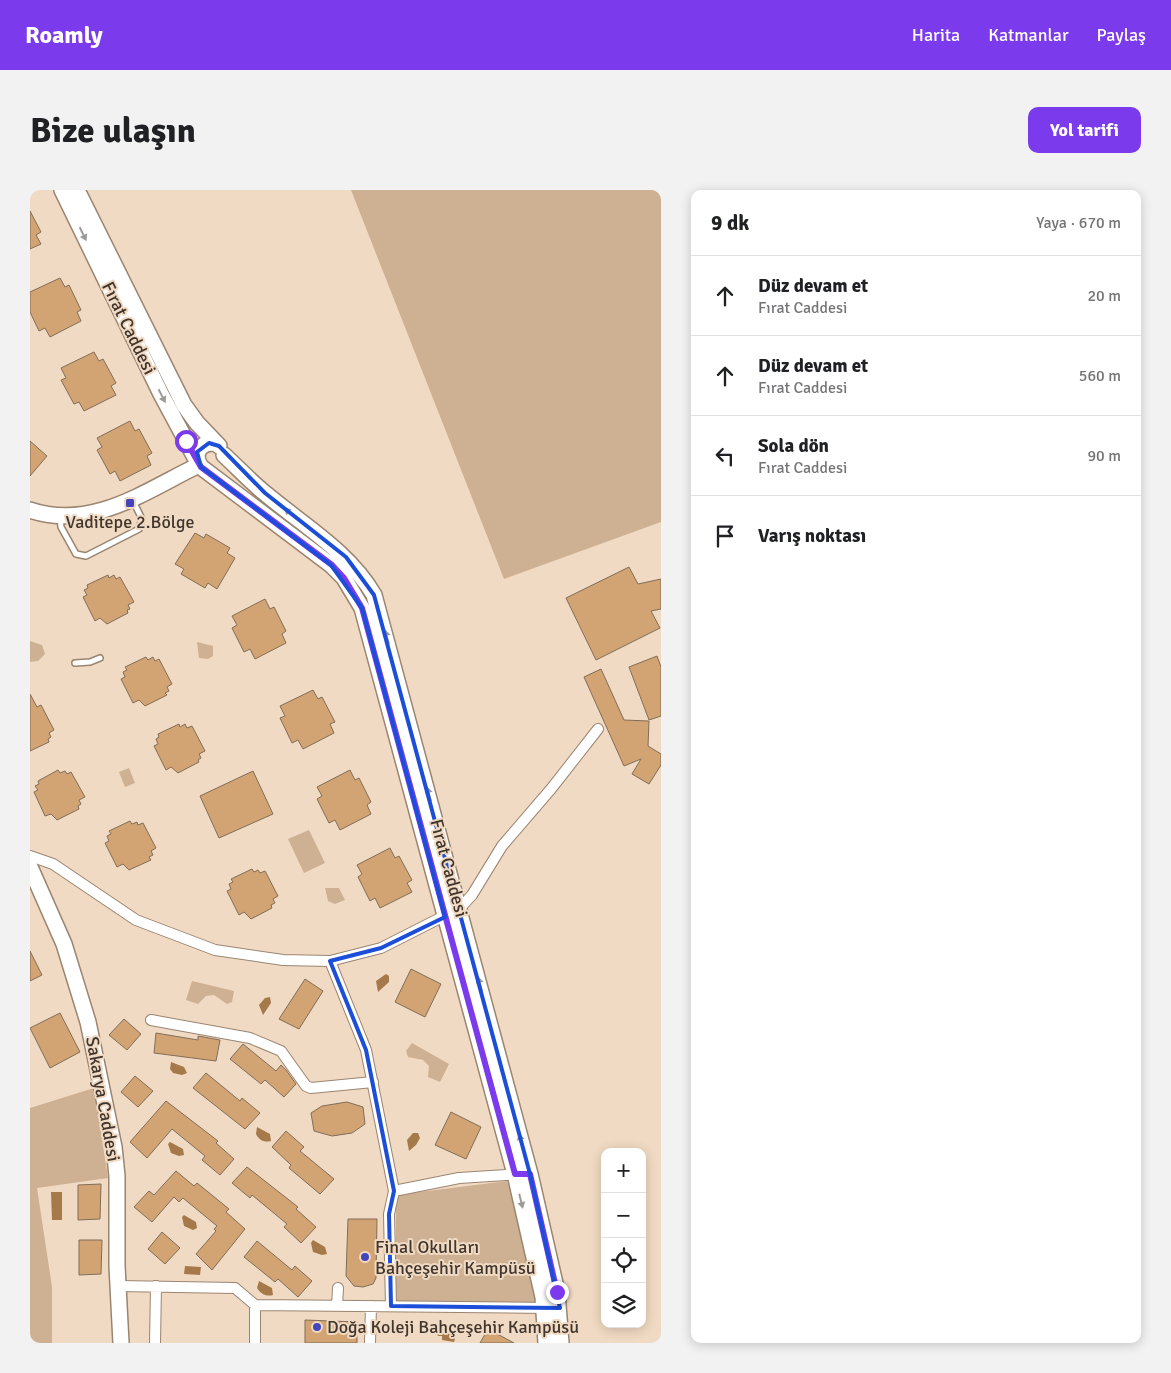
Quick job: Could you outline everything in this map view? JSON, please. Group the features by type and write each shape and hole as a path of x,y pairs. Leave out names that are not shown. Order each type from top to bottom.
{"main road":[{"name":"Fırat Caddesi","path":"62,190 161,394 203,467 332,565 354,593 368,625 445,917 522,1174"},
{"name":"Fırat Caddesi","path":"77,190 184,405 197,423 264,493 346,557 374,595 460,908 561,1343"},
{"path":"30,510 60,516 86,516 107,510 203,467 218,467 220,449 205,444 199,448 196,456 203,467"},
{"name":"Sakarya Caddesi","path":"30,867 64,944 88,1022 114,1146 117,1176 118,1286 121,1343"},
{"name":"Fırat Caddesi","path":"546,1343 553,1308"}],"street":[{"path":"30,856 53,864 136,920 215,950 283,960 330,961 381,948 460,908 472,895 502,846 551,789 598,729"},
{"path":"330,961 366,1050 394,1191 389,1214 392,1306"},
{"path":"151,1020 250,1038 281,1052 306,1086 311,1088 373,1082"},
{"path":"394,1191 459,1178 522,1174"},
{"path":"118,1286 236,1288 255,1305 553,1308"},
{"path":"155,1343 156,1286"},
{"path":"337,1306 338,1288"},
{"path":"255,1305 255,1343"},
{"path":"370,1343 371,1306"}],"lane":[{"path":"60,516 61,527 76,554 86,556 139,529 142,519 132,498"},
{"path":"74,663 90,662 100,658"}],"highlighted area":[{"path":"209,443 219,446 265,493 346,557 374,595 530,1174 560,1308 391,1306 389,1214 394,1191 366,1050 330,961 381,948 445,917 362,608 331,565 201,467 197,452"}],"shaded area":[{"path":"351,190 661,190 661,522 504,579"},
{"path":"30,641 42,645 45,654 38,661 30,662"},
{"path":"197,642 213,646 213,656 208,659 199,658"},
{"path":"129,768 135,783 125,787 119,772"},
{"path":"309,830 325,863 304,873 288,839"},
{"path":"325,888 339,888 345,900 335,904 328,901"},
{"path":"386,974 389,976 389,982 378,992 376,981"},
{"path":"192,981 234,991 232,1002 227,1004 214,995 206,996 198,1004 186,1000"},
{"path":"270,997 271,1003 263,1015 259,1005 265,998"},
{"path":"412,1043 449,1064 440,1082 428,1077 429,1066 423,1060 408,1057 406,1051"},
{"path":"171,1062 184,1067 187,1073 182,1075 173,1073 170,1069"},
{"path":"94,1088 108,1178 37,1188 52,1287 52,1343 30,1343 30,1108"},
{"path":"257,1127 270,1134 271,1141 264,1141 259,1138 256,1134"},
{"path":"413,1133 418,1133 420,1138 409,1151 407,1140"},
{"path":"170,1142 183,1149 184,1155 179,1156 171,1153 168,1144"},
{"path":"507,1181 520,1222 538,1303 396,1301 396,1195"},
{"path":"51,1192 62,1192 62,1220 52,1220"},
{"path":"184,1215 196,1222 197,1228 193,1230 184,1226 182,1217"},
{"path":"313,1240 325,1247 327,1254 322,1255 313,1252 311,1243"},
{"path":"185,1266 201,1267 200,1275 184,1274"},
{"path":"259,1281 272,1288 273,1295 270,1296 260,1292 257,1288"},
{"path":"442,1330 451,1332 455,1339 454,1342 442,1340 442,1336 438,1336 437,1334"}],"building":[{"path":"30,211 41,232 36,235 41,244 30,249"},
{"path":"60,278 65,287 69,285 81,310 77,312 81,321 50,337 45,328 39,331 30,312 30,292"},
{"path":"94,352 99,361 103,359 116,383 111,386 116,395 84,411 79,402 74,404 61,380 66,378 61,368"},
{"path":"130,421 135,431 139,429 152,453 147,456 151,465 120,481 115,471 110,474 97,450 102,447 97,438"},
{"path":"30,441 47,456 30,476"},
{"path":"195,533 204,538 206,534 230,548 227,553 235,558 217,589 208,583 205,588 181,574 184,569 175,564"},
{"path":"629,567 638,584 661,579 661,609 651,611 660,628 596,660 566,598"},
{"path":"108,575 109,578 114,575 116,579 120,577 134,602 128,605 130,609 127,610 128,613 107,624 100,618 95,621 83,597 87,595 84,590 88,588 87,585"},
{"path":"265,599 270,609 274,607 286,631 282,634 286,643 255,659 250,649 244,652 232,628 237,625 232,616"},
{"path":"657,656 661,667 661,716 649,720 629,667"},
{"path":"146,657 148,660 153,657 155,661 159,659 172,684 167,687 169,691 165,693 167,695 145,706 139,700 133,703 121,679 125,677 123,672 127,670 125,667"},
{"path":"601,669 624,720 649,721 648,746 661,754 661,765 649,784 632,774 641,759 624,766 584,677"},
{"path":"313,690 318,699 322,697 335,722 330,724 334,733 303,749 298,740 292,743 280,718 285,716 280,706"},
{"path":"30,694 37,707 41,705 54,730 49,733 51,737 48,739 49,742 30,751"},
{"path":"179,724 180,727 185,724 187,728 192,726 205,751 199,754 201,758 198,760 199,762 178,773 171,767 166,770 154,746 158,744 156,739 159,737 158,734"},
{"path":"58,770 60,773 65,771 67,774 71,772 85,797 79,800 81,804 78,806 79,809 57,820 51,814 45,816 34,792 38,790 35,786 39,784 38,781"},
{"path":"350,770 355,780 359,778 371,802 367,805 371,814 340,830 335,820 329,823 317,799 322,796 317,787"},
{"path":"253,771 273,814 219,838 200,796"},
{"path":"130,821 132,824 137,822 138,825 143,823 156,848 151,851 153,855 149,857 151,860 129,870 123,864 117,867 105,843 109,841 107,836 111,834 109,831"},
{"path":"390,848 395,858 399,856 412,880 407,883 412,892 380,908 375,898 370,901 358,877 362,874 357,865"},
{"path":"252,869 254,872 258,870 260,873 265,871 278,896 273,899 275,903 271,905 272,908 251,919 244,912 239,915 227,891 231,889 229,884 233,882 231,879"},
{"path":"30,951 42,975 30,981"},
{"path":"411,969 441,984 425,1017 395,1002"},
{"path":"305,979 323,991 299,1029 279,1019"},
{"path":"60,1013 80,1052 50,1068 30,1028"},
{"path":"124,1019 141,1034 127,1050 109,1035"},
{"path":"156,1033 198,1040 198,1036 220,1040 216,1061 154,1053"},
{"path":"243,1044 276,1071 281,1065 286,1070 296,1084 284,1097 265,1080 261,1084 230,1059"},
{"path":"206,1073 240,1101 242,1098 260,1113 245,1129 193,1088"},
{"path":"135,1076 153,1091 138,1107 121,1092"},
{"path":"166,1101 218,1141 216,1143 234,1159 220,1175 202,1160 205,1156 172,1129 147,1158 130,1142"},
{"path":"347,1102 363,1107 365,1124 352,1133 332,1136 314,1131 311,1113 322,1106"},
{"path":"451,1112 481,1127 466,1159 435,1145"},
{"path":"286,1131 304,1147 300,1151 334,1179 320,1194 289,1168 291,1165 272,1147"},
{"path":"247,1167 298,1207 296,1209 316,1227 301,1243 284,1227 287,1224 252,1195 250,1198 232,1183"},
{"path":"176,1171 194,1186 197,1183 229,1209 226,1212 245,1229 212,1270 196,1254 216,1231 214,1229 217,1226 183,1198 179,1202 174,1197 152,1222 134,1207 149,1191 154,1195"},
{"path":"101,1184 100,1219 78,1220 78,1185"},
{"path":"348,1219 377,1219 376,1278 373,1284 363,1287 354,1286 346,1276"},
{"path":"162,1232 180,1248 165,1264 148,1249"},
{"path":"79,1240 102,1240 101,1274 79,1275"},
{"path":"257,1241 292,1270 295,1266 312,1281 298,1297 278,1279 275,1282 244,1257"},
{"path":"305,1320 357,1322 357,1343 305,1343"},
{"path":"488,1329 514,1343 480,1343"}],"place":[{"name":"Vaditepe 2.Bölge","path":"130,503"},
{"name":"Final Okulları Bahçeşehir Kampüsü","path":"365,1257"},
{"name":"Doğa Koleji Bahçeşehir Kampüsü","path":"317,1327"}],"route":[{"path":"186,441 201,467 332,565 344,578 362,608 515,1174 530,1174 557,1292"}]}
